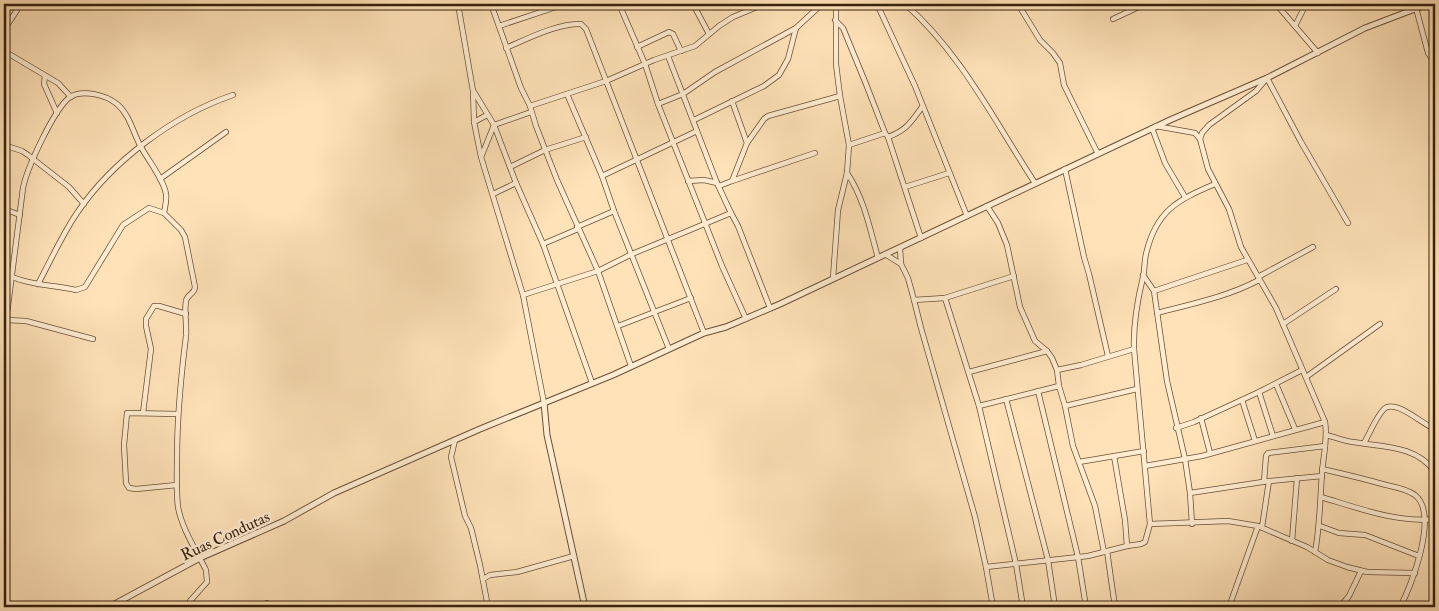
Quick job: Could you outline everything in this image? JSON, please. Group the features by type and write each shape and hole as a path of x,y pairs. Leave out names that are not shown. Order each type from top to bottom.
{"street":[{"path":"4,30 6,23 21,4"},
{"path":"458,4 473,91 474,122 481,157 523,295 544,403 547,435 585,607"},
{"path":"491,4 545,150 577,228 598,271 632,366"},
{"path":"499,26 565,4"},
{"path":"619,4 645,64 658,104 688,181 730,285 746,319"},
{"path":"693,4 709,34"},
{"path":"530,106 606,81 645,64 695,46 733,17 764,4"},
{"path":"658,104 683,94 715,72 796,28 822,4"},
{"path":"833,278 838,210 848,173 849,145 840,96 836,58 836,4"},
{"path":"877,4 896,43 967,216"},
{"path":"905,4 928,25 967,76 1035,183"},
{"path":"1018,4 1040,40 1056,57 1062,68 1064,85 1098,154"},
{"path":"1113,19 1145,4"},
{"path":"1276,4 1318,53"},
{"path":"1294,26 1306,4"},
{"name":"Ruas Condutas","path":"108,607 115,606 200,558 284,521 334,493 632,366 704,333 746,319 1154,127 1267,78 1365,28 1428,4"},
{"path":"1416,8 1428,54 1435,64"},
{"path":"836,20 843,28 886,135 921,238"},
{"path":"506,48 544,32 575,23 581,24 586,29 704,333"},
{"path":"694,120 764,86 779,75 788,59 796,28"},
{"path":"638,47 669,32 673,34 681,51"},
{"path":"4,51 58,83 70,97"},
{"path":"668,56 718,184 742,235 770,308"},
{"path":"45,76 44,84 57,113"},
{"path":"1200,139 1202,133 1209,125 1256,91 1267,78 1301,142 1348,223"},
{"path":"473,91 494,125 516,183 543,244 592,383"},
{"path":"4,337 26,176 57,113 70,97 90,93 116,103 124,112 166,192 164,213"},
{"path":"567,94 602,176 669,349"},
{"path":"38,284 76,214 106,177 160,132 212,102 233,95"},
{"path":"732,181 747,143 768,116 840,96"},
{"path":"732,100 747,143"},
{"path":"849,145 886,135 898,134 907,127 922,106"},
{"path":"481,157 494,125 531,112"},
{"path":"474,122 487,115"},
{"path":"1185,197 1165,163 1154,127 1195,133 1200,139 1208,169 1229,209 1241,247 1271,299 1325,422 1326,435 1322,469 1320,526 1315,552"},
{"path":"602,176 697,131"},
{"path":"160,179 226,132"},
{"path":"510,167 545,150 586,137"},
{"path":"4,145 22,151 33,159 69,187 84,204"},
{"path":"688,181 704,180 718,184 732,181 815,153"},
{"path":"1065,169 1108,356"},
{"path":"848,173 864,208 878,258"},
{"path":"904,187 949,173"},
{"path":"493,194 516,183"},
{"path":"986,567 1078,557 1145,542 1150,524 1134,349 1135,309 1144,275 1146,254 1157,224 1169,210 1185,197 1215,184"},
{"path":"987,206 998,223 1005,239 1019,304 1024,316 1035,341 1048,351 1057,370 1071,439 1095,506 1106,551 1114,607"},
{"path":"4,273 11,277 38,284 76,290 81,289 85,287 126,222 149,208 164,213 181,230 185,237 196,290 185,302 187,324 180,377 178,414 178,507 182,522 206,570 207,582 190,601 189,607"},
{"path":"4,209 20,215"},
{"path":"543,244 614,211"},
{"path":"523,295 598,271 632,254 732,213"},
{"path":"1157,314 1246,287 1313,247"},
{"path":"900,248 901,264 908,278 975,517 993,607"},
{"path":"885,254 901,264"},
{"path":"1154,291 1247,260"},
{"path":"1144,275 1154,291 1176,428 1185,459 1192,524"},
{"path":"914,300 945,298 970,292 1014,276"},
{"path":"1283,324 1336,288"},
{"path":"618,326 691,298"},
{"path":"945,298 979,406 1016,564 1023,607"},
{"path":"143,413 151,349 146,319 154,306 186,314"},
{"path":"6,316 92,339"},
{"path":"1306,377 1380,324"},
{"path":"1057,370 1134,349"},
{"path":"969,372 1048,351"},
{"path":"1176,428 1242,400 1302,370"},
{"path":"1276,384 1296,429"},
{"path":"979,406 1059,386"},
{"path":"1065,406 1137,389"},
{"path":"1038,391 1078,557 1086,607"},
{"path":"1259,392 1273,436"},
{"path":"1006,399 1048,560 1055,607"},
{"path":"1242,400 1254,441"},
{"path":"1364,443 1383,410 1389,406 1398,407 1435,430"},
{"path":"177,486 130,488 126,483 124,445 126,415 130,412 178,414"},
{"path":"1201,418 1210,453"},
{"path":"1145,466 1210,453 1325,422"},
{"path":"1326,435 1417,455 1429,463 1435,472"},
{"path":"455,440 451,458 465,516 471,528 488,607"},
{"path":"1229,607 1260,527 1267,482 1268,453 1325,446"},
{"path":"1079,462 1144,451"},
{"path":"1114,456 1127,546"},
{"path":"1322,469 1359,477 1410,492 1420,502 1426,521 1415,573 1400,607"},
{"path":"1190,493 1322,476"},
{"path":"1292,540 1297,478"},
{"path":"1321,497 1404,519 1426,521 1435,519"},
{"path":"1150,524 1192,524 1228,521 1260,527 1292,540 1335,563 1361,571 1415,573"},
{"path":"1320,526 1339,533 1365,534 1419,556"},
{"path":"483,579 490,575 517,572 574,556"},
{"path":"1340,607 1349,596 1361,571"},
{"path":"257,607 267,603"}]}
